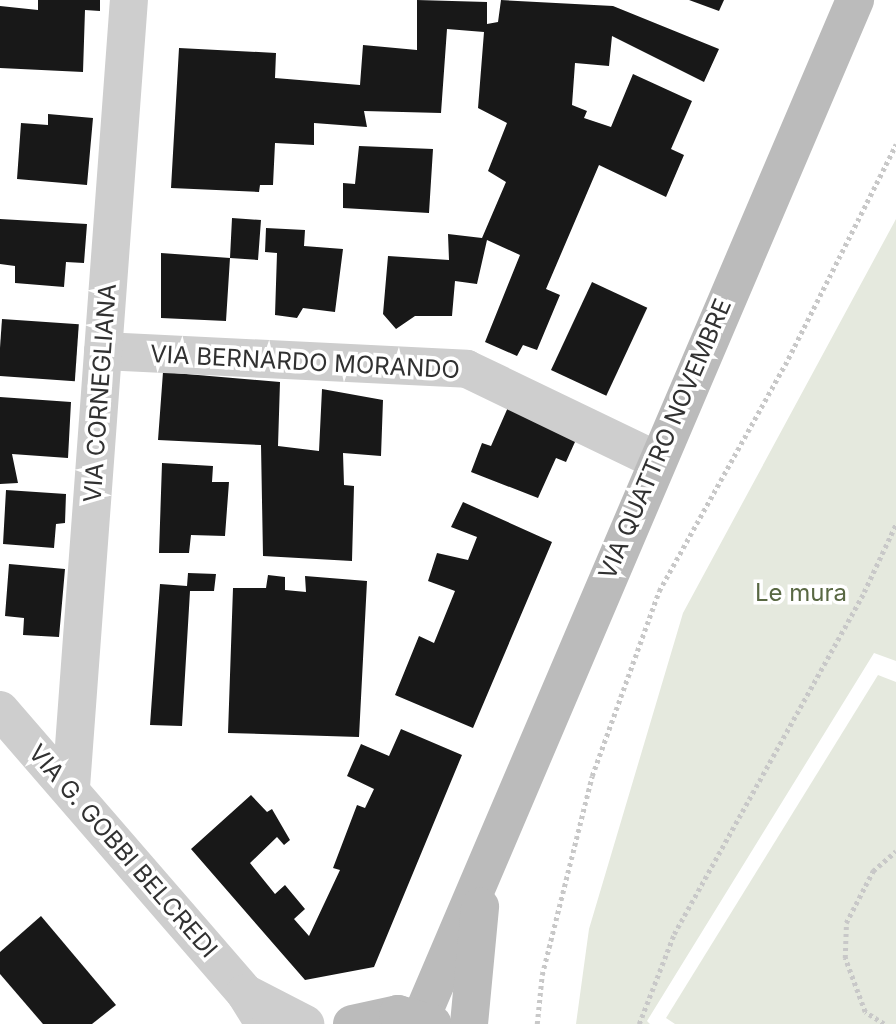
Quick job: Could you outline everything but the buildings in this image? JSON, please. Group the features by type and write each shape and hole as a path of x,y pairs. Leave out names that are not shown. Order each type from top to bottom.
{"main road":[{"name":"VIA QUATTRO NOVEMBRE","path":"427,1021 656,460 855,0"},
{"name":"VIA QUATTRO NOVEMBRE","path":"469,1024 482,881"},
{"path":"352,1024 398,1014 427,1021"}],"street":[{"name":"VIA CORNEGLIANA","path":"71,787 129,0"},
{"name":"VIA BERNARDO MORANDO","path":"103,351 467,369 656,460"},
{"name":"VIA G. GOBBI BELCREDI","path":"0,710 71,787 254,1008 305,1024"}],"path":[{"path":"537,1024 542,975 592,776 659,591 785,365 896,144"},
{"path":"639,1024 674,934 864,592 896,524"},
{"path":"884,1024 865,1012 845,958 846,923 873,871 896,851"}],"green space":[{"name":"Le mura","path":"896,219 896,661 874,653 647,1021 650,1024 576,1024 589,929 683,613"},
{"path":"878,675 896,682 896,1024 675,1024 666,1018"}]}
